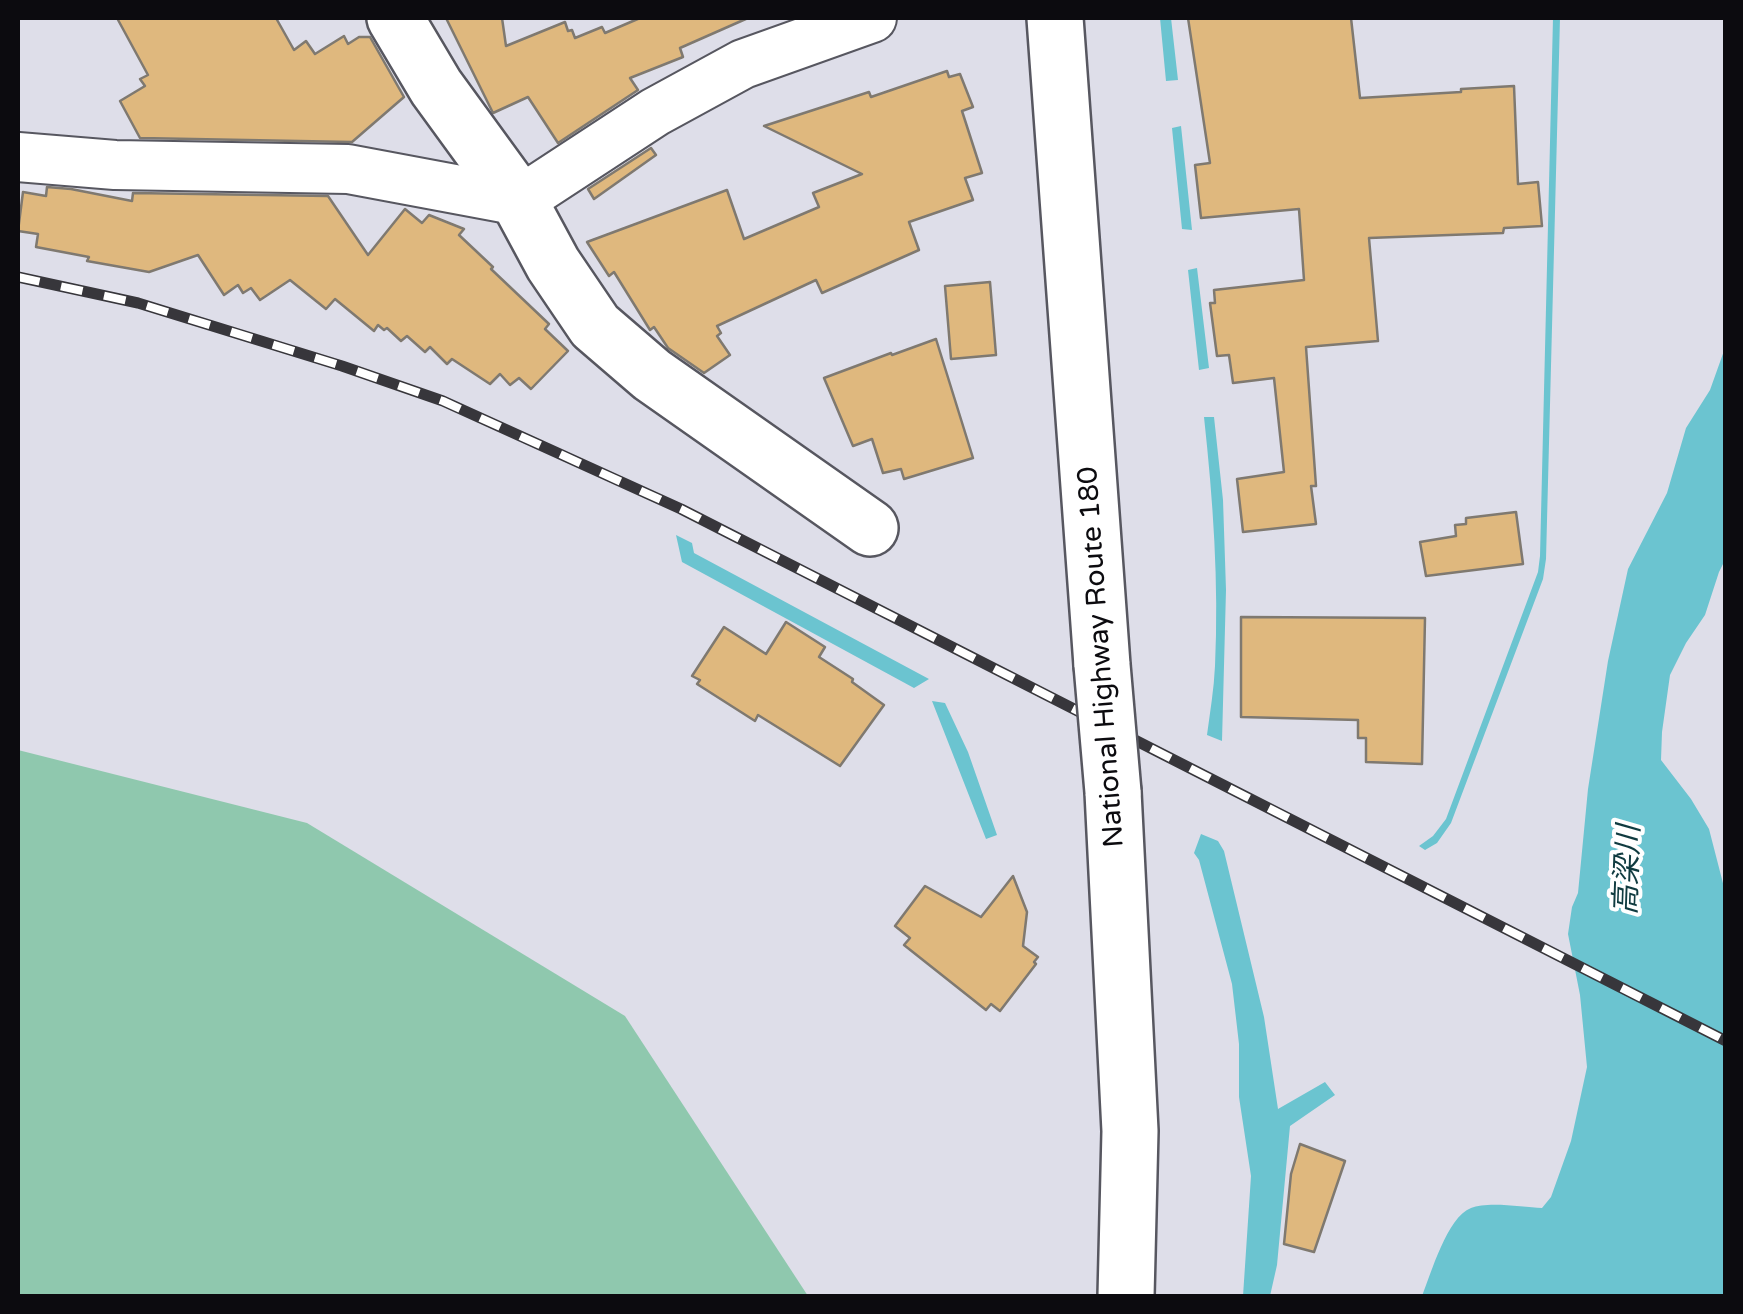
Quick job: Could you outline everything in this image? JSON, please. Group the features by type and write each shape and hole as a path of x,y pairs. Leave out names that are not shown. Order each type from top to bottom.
{"main road":[{"path":"395,18 436,86 519,201 552,264 595,326 652,375 870,528"},
{"name":"National Highway Route 180","path":"1054,18 1113,792 1130,1130 1126,1296"}],"street":[{"path":"18,157 115,165 348,169 519,201 655,112 743,64 872,18"}],"green space":[{"path":"18,750 307,823 625,1016 808,1296 18,1296"}],"water":[{"path":"1160,18 1171,18 1178,80 1166,81"},
{"path":"1553,18 1560,18 1543,579 1451,823 1437,843 1425,850 1419,846 1446,819 1538,572"},
{"path":"1181,126 1192,230 1182,229 1172,128"},
{"path":"1197,268 1209,368 1199,370 1188,270"},
{"name":"高梁川","path":"1725,348 1725,560 1705,615 1670,675 1661,760 1709,829 1725,891 1725,1296 1422,1296 1441,1247 1462,1213 1486,1205 1542,1208 1551,1197 1571,1141 1587,1067 1580,995 1568,934 1578,893 1588,789 1608,661 1628,569 1667,493 1686,428 1710,390"},
{"path":"1204,417 1214,417 1223,500 1226,590 1222,741 1207,735 1216,604"},
{"path":"676,535 692,543 694,553 929,679 914,688 682,562"},
{"path":"932,701 945,703 968,752 997,835 986,839"},
{"path":"1201,834 1218,841 1224,851 1264,1017 1278,1109 1325,1082 1335,1095 1290,1126 1277,1265 1270,1296 1243,1296 1251,1176 1239,1097 1239,1044 1232,984 1194,853"}],"building":[{"path":"117,18 276,18 294,50 306,41 315,54 344,36 348,44 359,37 370,37 404,97 352,142 140,138 120,101 145,86 140,79 148,75"},
{"path":"446,18 502,18 506,46 565,22 575,38 602,27 605,33 640,18 748,18 680,48 683,57 630,78 638,90 558,143 528,97 493,113"},
{"path":"1188,18 1351,18 1360,98 1514,86 1518,184 1538,182 1542,226 1504,228 1503,233 1369,238 1378,341 1306,347 1316,524 1243,532 1237,479 1284,472 1274,378 1233,383 1229,355 1217,356 1210,303 1215,303 1214,290 1304,280 1299,209 1201,218 1195,165 1210,163"},
{"path":"947,71 949,77 960,74 973,107 962,111 982,173 965,178 973,200 909,222 919,250 822,293 816,280 717,326 721,333 717,336 730,355 704,373 668,348 654,327 650,330 614,272 609,276 587,242 727,190 744,239 819,207 813,193 862,174 764,126 869,92 871,97"},
{"path":"651,148 656,155 594,199 588,189"},
{"path":"47,187 132,201 133,193 328,196 368,255 405,209 422,223 429,215 464,229 459,235 549,324 545,329 568,351 531,389 519,378 510,385 500,374 490,384 452,359 447,364 430,347 425,352 407,336 401,341 378,325 374,331 335,299 326,309 290,280 260,300 251,288 243,293 238,285 224,295 198,255 149,272 36,247 38,234 18,231 23,192 46,196"},
{"path":"990,282 996,355 951,359 945,286"},
{"path":"936,339 973,458 904,479 901,469 883,473 872,439 853,446 824,378"},
{"path":"1516,512 1523,564 1426,576 1420,542 1456,536 1455,525 1466,524 1466,518"},
{"path":"1241,617 1425,618 1422,764 1366,762 1366,738 1358,738 1358,720 1241,717"},
{"path":"786,622 825,647 819,657 884,705 840,766 758,715 755,721 697,684 700,680 692,676 724,627 766,654"},
{"path":"1013,876 1027,912 1023,946 1038,957 1000,1011 991,1004 986,1010 904,945 910,938 895,926 925,886 981,917"},
{"path":"1300,1144 1345,1161 1314,1252 1284,1244 1291,1174"}],"railway":[{"path":"18,277 138,303 443,401 681,509 1726,1041"}]}
